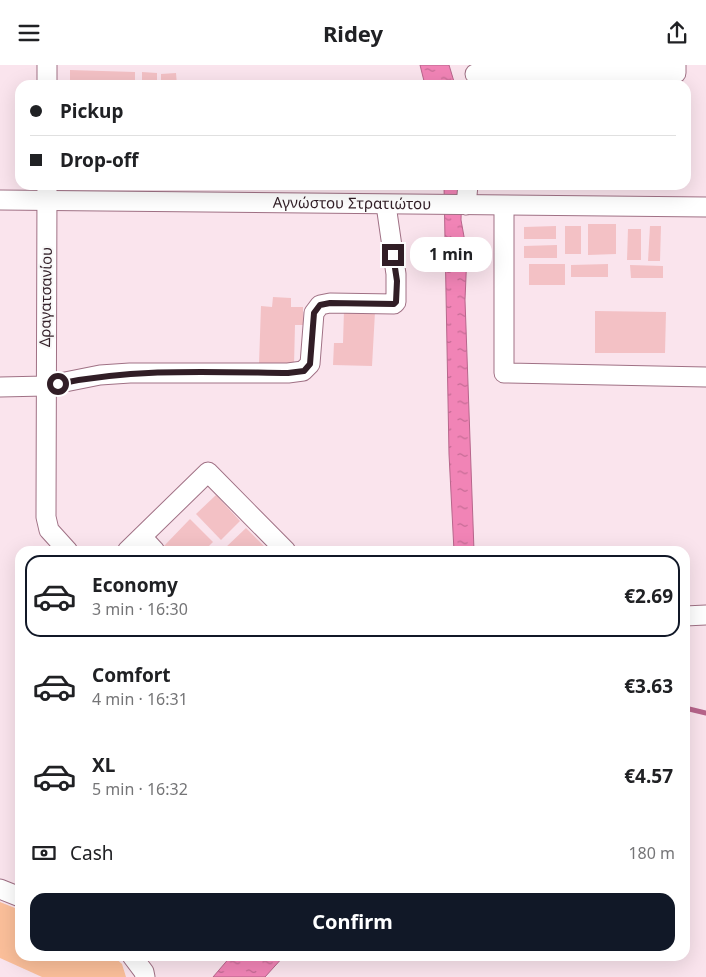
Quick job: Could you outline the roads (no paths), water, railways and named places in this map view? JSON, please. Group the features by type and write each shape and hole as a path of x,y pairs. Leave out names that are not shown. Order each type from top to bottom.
{"street":[{"path":"46,65 47,80"},
{"path":"475,75 676,69"},
{"path":"466,205 468,190"},
{"name":"Αγνώστου Στρατιώτου","path":"0,200 47,193 386,205 706,207"},
{"name":"Δραγατσανίου","path":"47,193 46,517 54,536 63,546"},
{"path":"0,387 45,386 100,375 204,372 288,373 304,371 310,364 314,313 320,305 330,303 394,304 396,302 396,274 386,205"},
{"path":"504,206 504,373 706,377"},
{"path":"132,546 208,472 281,546"},
{"path":"142,537 151,546"},
{"path":"690,616 706,615"},
{"path":"0,889 15,895"},
{"path":"136,961 144,972 144,977"}],"water":[{"path":"420,65 449,65 454,80 424,80"},
{"path":"444,190 462,190 461,220 467,253 465,300 474,546 454,546 449,454"},
{"path":"227,961 279,961 265,977 213,977"}],"waterway":[{"path":"690,709 706,713"}]}
